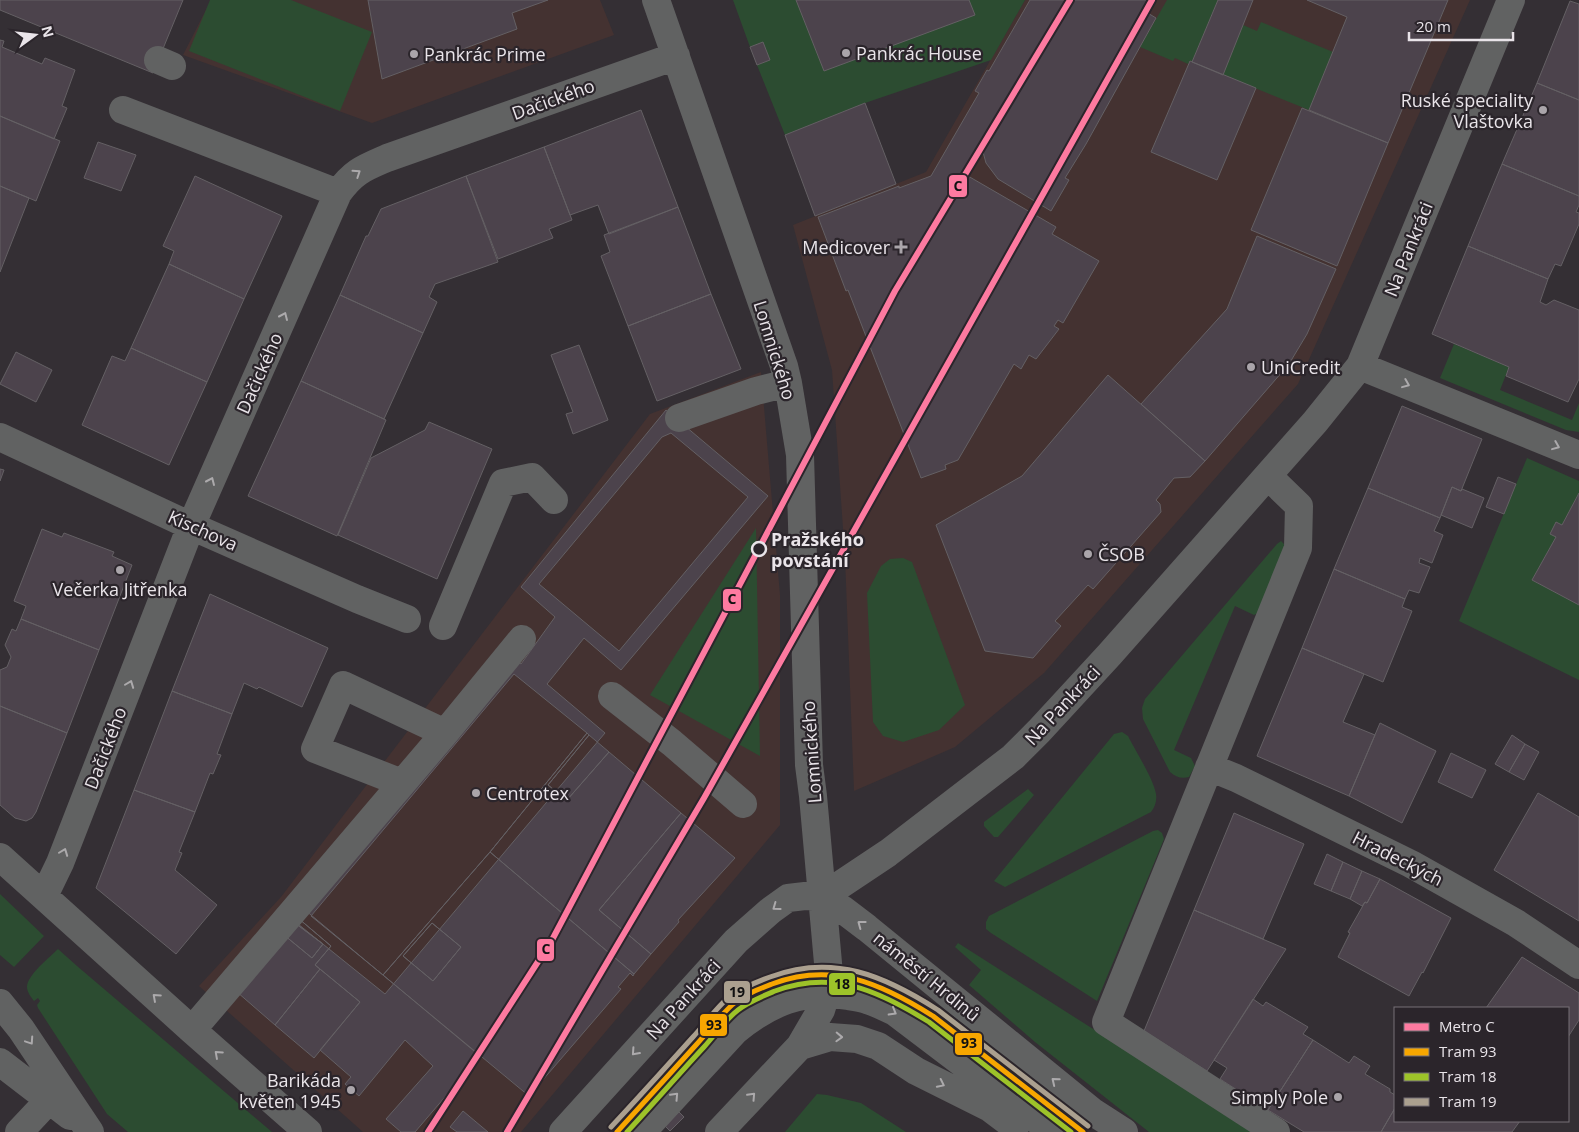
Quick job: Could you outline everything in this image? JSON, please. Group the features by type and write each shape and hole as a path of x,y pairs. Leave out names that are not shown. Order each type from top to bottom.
{"street":[{"name":"Lomnického","path":"656,0 788,383 800,455 809,765 822,897 837,995 878,1046"},
{"name":"Na Pankráci","path":"564,1132 736,941 770,911 788,898 822,897 888,853 1013,757 1086,680 1268,476 1360,366 1511,0"},
{"name":"Dačického","path":"44,896 60,863 192,526 338,193 348,180 362,169 388,158 676,56"},
{"path":"123,110 338,193"},
{"path":"1360,366 1579,454"},
{"path":"679,418 756,391 788,383"},
{"name":"Kischova","path":"0,438 192,526 407,619"},
{"path":"1268,476 1299,506 1298,548 1106,1022 1276,1132"},
{"path":"443,626 502,483 532,477 554,500"},
{"path":"192,1030 445,733 522,639"},
{"path":"402,783 315,749 342,685 445,733"},
{"path":"612,696 672,743 744,804"},
{"name":"Hradeckých","path":"1209,767 1236,778 1411,864 1516,922 1579,965"},
{"path":"0,856 308,1132"},
{"name":"náměstí Hrdinů","path":"822,897 867,928 1093,1112 1124,1132"},
{"path":"719,1132 800,1046 821,1010 837,995"},
{"path":"642,1132 735,1031 750,1019 779,1002 803,996 837,995 866,999 895,1012 1053,1132"},
{"path":"0,1003 21,1029 90,1132"},
{"path":"800,1046 830,1037 857,1039 878,1046 916,1071 990,1108 1022,1132"},
{"path":"0,1062 90,1132"},
{"path":"19,1132 50,1099"},
{"path":"1093,1112 1115,1132"}],"shaded area":[{"path":"211,0 600,0 614,35 372,123 183,55"},
{"path":"1025,0 1470,0 1298,384 1044,673 955,747 854,791 845,557 832,370 793,225 926,172"},
{"path":"761,372 780,595 780,825 521,1132 363,1132 199,986 281,897 650,414"}],"green space":[{"path":"210,0 291,0 372,32 340,111 189,51"},
{"path":"733,0 1025,0 991,60 865,103 785,135 757,65 770,60 763,43 750,47"},
{"path":"1167,0 1218,0 1192,62 1190,61 1188,64 1175,58 1173,61 1140,47"},
{"path":"1261,22 1333,52 1309,110 1223,75 1243,25 1257,31"},
{"path":"1454,344 1509,367 1500,390 1572,420 1579,403 1579,432 1566,430 1440,378"},
{"path":"1527,458 1579,481 1579,493 1562,525 1556,522 1556,537 1532,580 1579,605 1579,680 1459,621"},
{"path":"756,528 760,756 650,695"},
{"path":"1281,541 1284,544 1285,550 1260,612 1254,615 1235,606 1174,750 1191,758 1195,766 1189,777 1177,776 1170,772 1143,719 1142,708 1145,699"},
{"path":"903,558 912,562 965,705 939,730 903,742 883,736 873,722 867,593 881,566 890,559"},
{"path":"1122,732 1128,736 1155,788 1156,801 1151,812 1005,887 994,881 1114,734"},
{"path":"1028,789 1034,795 998,837 994,837 984,826 984,822"},
{"path":"1158,830 1162,833 1164,839 1097,1001 986,929 986,922 989,916"},
{"path":"0,894 44,936 14,967 0,955"},
{"path":"958,943 1255,1132 1149,1132 1035,1042 969,985 981,970 955,947"},
{"path":"58,949 272,1132 128,1132 107,1114 38,1008 37,1005 40,1001 38,998 34,1001 29,994 27,987 31,977"},
{"path":"817,1094 861,1103 906,1132 785,1132"}],"building":[{"path":"0,0 183,0 153,73 0,10"},
{"name":"Pankrác Prime","path":"368,0 548,0 512,13 517,29 382,79"},
{"name":"Pankrác House","path":"796,0 969,0 975,15 824,71"},
{"path":"1030,0 1153,0 1146,12 1156,18 1065,178 1069,180 1051,211 998,179 986,163 983,152 984,139 982,139 965,167 968,176 1056,227 1052,234 1099,261 1063,323 1058,320 1054,326 1059,329 1036,359 1029,355 1021,369 1014,364 958,460 945,465 946,469 921,478 818,217 899,186 899,188 931,176 979,93 975,91 987,70 989,71"},
{"path":"1218,0 1253,0 1223,75 1192,62"},
{"path":"1307,0 1448,0 1388,143 1309,110 1347,17"},
{"path":"1570,1 1579,4 1579,100 1537,83"},
{"path":"0,40 4,41 2,47 42,64 45,58 75,70 62,106 67,108 54,139 0,116"},
{"path":"763,42 770,60 757,65 750,47"},
{"path":"1190,61 1256,88 1217,180 1151,152"},
{"path":"1537,83 1579,100 1579,196 1502,164"},
{"path":"865,103 896,184 815,216 785,135"},
{"path":"1302,108 1388,143 1337,266 1251,230"},
{"path":"641,110 678,207 609,234 598,205 570,215 544,147"},
{"path":"0,116 60,141 36,201 0,186"},
{"path":"98,142 136,155 121,191 84,178"},
{"path":"544,147 572,220 549,229 553,238 498,259 466,176"},
{"path":"1502,164 1579,196 1579,205 1576,212 1579,213 1579,224 1561,266 1555,264 1548,279 1468,246"},
{"path":"195,176 282,216 244,299 169,264 174,251 163,246"},
{"path":"466,176 498,262 435,284 429,297 437,302 423,333 340,295 366,236 368,236 381,209"},
{"path":"0,186 29,198 0,272"},
{"path":"678,207 711,294 628,326 601,256 610,252 604,235"},
{"path":"1257,236 1336,269 1307,334 1289,364 1205,461 1141,404 1227,309"},
{"path":"1468,246 1548,279 1540,302 1546,305 1554,300 1579,310 1579,379 1568,402 1506,376 1509,367 1432,334"},
{"path":"169,264 244,299 207,382 131,348"},
{"path":"711,294 741,369 657,401 628,326"},
{"path":"340,295 423,333 384,419 301,381"},
{"path":"579,345 608,420 573,434 566,414 573,412 551,355"},
{"path":"131,348 207,382 169,465 82,425 112,356 125,361"},
{"path":"16,352 52,370 36,402 0,384"},
{"path":"1108,375 1205,461 1190,477 1174,478 1156,500 1160,504 1161,512 1093,589 1088,585 1055,621 1061,626 1033,658 985,651 936,525 1022,476"},
{"path":"301,381 386,420 337,536 248,496"},
{"path":"1402,406 1482,439 1461,491 1452,487 1440,518 1368,488"},
{"path":"666,410 768,496 621,670 584,638 547,684 605,733 385,994 293,920 513,658 521,664 555,617 521,587"},
{"path":"429,422 492,449 437,579 338,535 371,458 425,430"},
{"path":"671,433 748,497 619,651 539,584 662,437"},
{"path":"0,469 4,470 0,481"},
{"path":"1498,477 1516,484 1504,514 1486,507"},
{"path":"1452,487 1484,498 1472,528 1441,515"},
{"path":"1368,488 1440,518 1434,531 1443,535 1432,563 1420,558 1419,563 1430,567 1419,593 1409,590 1405,599 1334,569"},
{"path":"1579,493 1579,605 1532,580 1556,537 1550,534 1556,522 1562,525"},
{"path":"42,529 62,537 64,533 114,552 112,556 132,565 99,650 21,619 26,606 14,601"},
{"path":"1334,569 1405,599 1402,607 1412,611 1383,682 1302,648"},
{"path":"210,594 328,648 302,707 259,687 257,689 244,683 232,714 172,691"},
{"path":"21,619 99,650 67,733 0,706 0,670 7,667 11,657 5,645 12,629 16,631"},
{"path":"1302,648 1364,674 1343,722 1375,735 1349,796 1257,756"},
{"name":"Centrotex","path":"514,674 587,733 490,852 383,975 311,916"},
{"path":"172,691 232,714 217,754 221,755 213,774 210,773 195,812 134,790"},
{"path":"0,706 67,733 36,812 32,818 26,821 15,818 0,805"},
{"path":"1380,723 1436,751 1402,823 1349,796"},
{"path":"587,733 589,735 548,785 567,800 609,752 681,813 599,910 651,954 634,974 490,852"},
{"path":"589,735 609,752 567,800 548,785"},
{"path":"1512,735 1525,744 1509,772 1495,764"},
{"path":"1525,744 1539,752 1524,780 1509,772"},
{"path":"1451,753 1486,770 1472,798 1438,782"},
{"path":"134,790 195,812 179,852 182,853 175,870 217,905 176,954 96,888"},
{"path":"1538,793 1579,817 1579,921 1494,870"},
{"path":"681,813 735,858 678,920 679,922 651,954 599,910"},
{"path":"1234,813 1304,844 1263,939 1194,910"},
{"path":"490,852 634,974 633,976 630,973 618,987 621,989 529,1096 383,975","holes":["432,923 461,947 433,981 403,956"]},
{"path":"1327,854 1343,862 1331,891 1314,884"},
{"path":"1343,862 1362,871 1350,899 1331,891"},
{"path":"1362,871 1380,879 1367,903 1365,902 1362,906 1350,899"},
{"path":"1380,879 1451,918 1409,996 1338,957 1350,933 1348,932"},
{"path":"305,910 480,1056 415,1132 401,1132 386,1119 433,1066 405,1040 359,1096 345,1084 351,1077 320,1050 360,1002 315,965 331,946 298,918"},
{"path":"1194,910 1286,949 1207,1071 1144,1031"},
{"path":"298,918 331,946 315,965 320,969 275,1025 237,992 284,935 312,958 323,944 295,923"},
{"path":"295,923 323,944 312,958 284,935"},
{"path":"432,923 461,947 433,981 403,956"},
{"path":"1522,957 1579,993 1579,1020 1569,1035 1569,1007 1487,1007"},
{"path":"320,969 360,1002 314,1058 275,1025"},
{"path":"1253,999 1263,1006 1266,1002 1308,1027 1303,1034 1313,1040 1268,1110 1220,1079 1227,1068 1214,1060"},
{"path":"1313,1040 1349,1063 1354,1056 1370,1066 1365,1074 1390,1089 1390,1092 1394,1094 1394,1110 1381,1132 1304,1132 1268,1110"},
{"path":"1394,1110 1394,1122 1519,1122 1512,1132 1381,1132"},
{"path":"463,1111 488,1132 457,1132 450,1127"},
{"path":"679,1112 684,1117 670,1131 665,1126"}],"metro line":[{"name":"C","path":"428,1132 552,940 895,291 1070,0"},
{"name":"C","path":"507,1132 704,798 1152,0"}],"tram line":[{"name":"19","path":"611,1127 729,997 770,977 793,970 815,967 837,968 878,978 918,998 938,1010 1088,1126"},
{"name":"93","path":"617,1132 736,1001 772,984 794,977 816,975 856,979 895,994 914,1004 933,1016 1083,1132"},
{"name":"18","path":"627,1132 724,1023 738,1010 775,991 816,982 836,983 874,993 929,1022 1071,1132"}],"place":[{"name":"Pankrác House","path":"846,53"},
{"name":"Pankrác Prime","path":"414,54"},
{"name":"Ruské speciality Vlaštovka","path":"1543,110"},
{"name":"Medicover","path":"901,247"},
{"name":"UniCredit","path":"1251,367"},
{"name":"Pražského povstání","path":"759,549"},
{"name":"ČSOB","path":"1088,554"},
{"name":"Večerka Jitřenka","path":"120,570"},
{"name":"Centrotex","path":"476,793"},
{"name":"Barikáda květen 1945","path":"351,1090"},
{"name":"Simply Pole","path":"1338,1097"}]}
